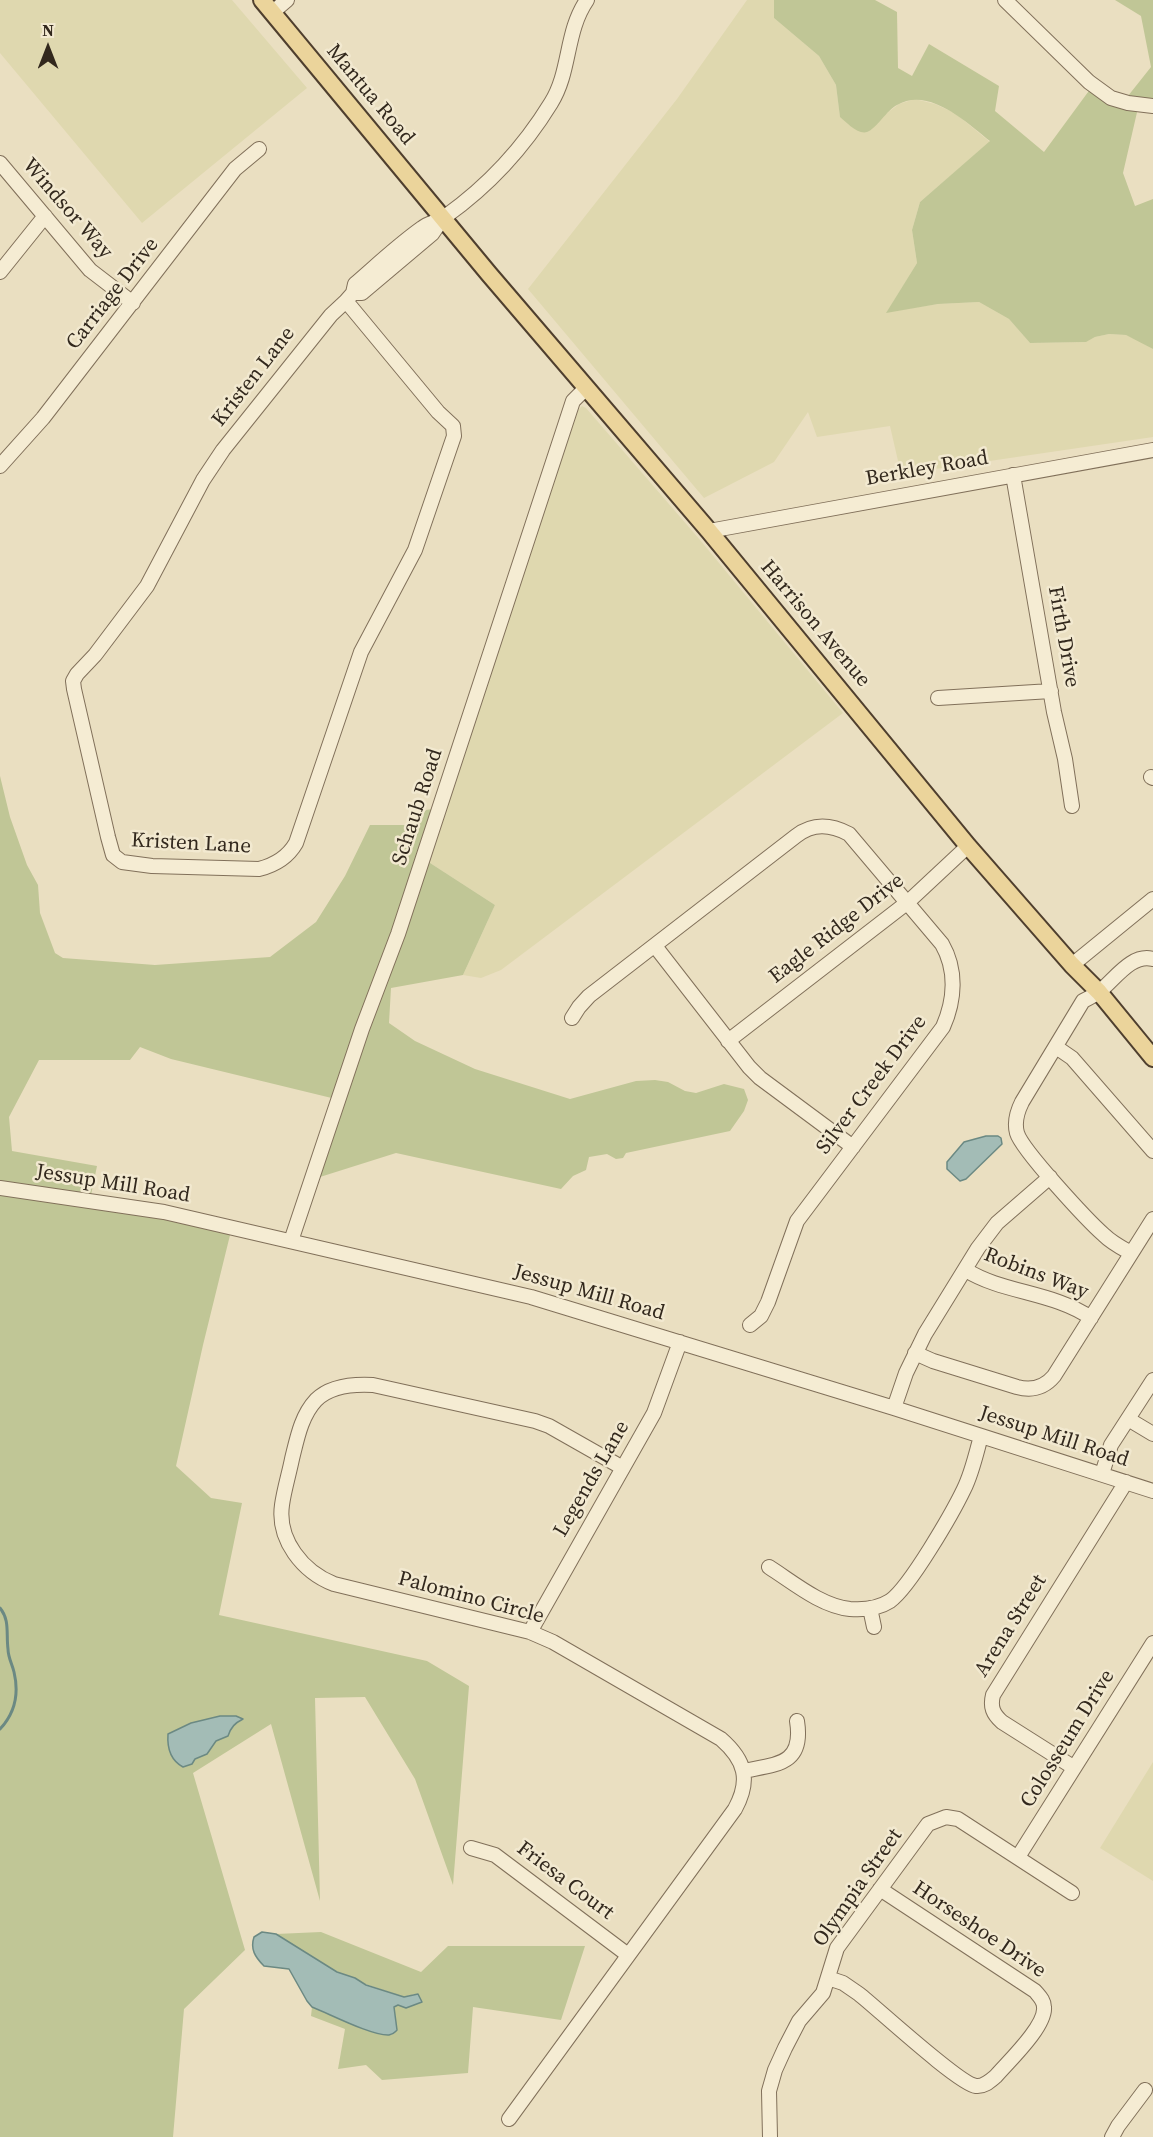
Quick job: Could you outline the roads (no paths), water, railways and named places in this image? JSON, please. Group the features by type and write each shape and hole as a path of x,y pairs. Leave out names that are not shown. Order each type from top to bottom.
{"main road":[{"name":"Mantua Road","path":"268,6 443,218"},
{"name":"Harrison Avenue","path":"443,218 708,531 969,846 1072,965 1099,992 1153,1058"}],"street":[{"path":"268,6 287,0"},
{"name":"Kristen Lane","path":"349,297 438,412 454,428 454,438 416,550 363,646 299,835 289,853 272,865 256,869 153,866 120,861 113,855 106,830 74,689 75,676 95,656 147,586 203,480 223,450 331,315 349,297 362,292 432,234 443,218 501,169 543,115 561,85 571,32 587,0"},
{"path":"1005,0 1089,82 1111,98 1153,106"},
{"name":"Carriage Drive","path":"0,466 43,418 235,169 259,149"},
{"name":"Windsor Way","path":"0,163 90,270 133,303"},
{"path":"0,272 45,216"},
{"name":"Schaub Road","path":"291,1241 362,1029 398,934 573,401 586,388"},
{"name":"Berkley Road","path":"708,531 1153,450"},
{"name":"Firth Drive","path":"1013,475 1072,806"},
{"path":"938,698 1051,691"},
{"name":"Silver Creek Drive","path":"572,1018 589,996 796,836 806,829 818,826 838,828 849,834 908,902 948,954 953,986 949,1013 943,1027 797,1221 768,1302 761,1316 750,1325"},
{"name":"Eagle Ridge Drive","path":"728,1041 908,902 969,846"},
{"path":"1072,965 1153,899"},
{"path":"655,946 728,1041 760,1078 853,1147"},
{"path":"1131,1253 1103,1235 1050,1178 1020,1140 1016,1118 1022,1102 1083,1001 1099,992 1137,960 1146,957 1153,959"},
{"path":"1056,1047 1072,1058 1153,1151"},
{"path":"894,1408 915,1353 930,1324 978,1248 997,1223 1050,1178"},
{"name":"Jessup Mill Road","path":"0,1188 164,1212 531,1297 894,1408 1153,1491"},
{"path":"915,1353 1017,1388 1035,1389 1051,1379 1153,1219"},
{"name":"Robins Way","path":"966,1270 979,1277 1067,1305 1091,1318"},
{"name":"Legends Lane","path":"530,1632 654,1413 680,1342"},
{"path":"1102,1474 1111,1445 1153,1380"},
{"name":"Palomino Circle","path":"623,1467 549,1426 535,1421 373,1385 356,1384 318,1398 308,1411 298,1433 281,1507 286,1537 293,1551 305,1566 320,1578 334,1584 530,1632 554,1642 721,1739 736,1754 743,1771"},
{"path":"1128,1419 1153,1434"},
{"path":"769,1567 831,1605 851,1609 870,1608 891,1600 908,1583 965,1488 981,1437"},
{"name":"Arena Street","path":"1073,1767 1002,1722 995,1716 991,1704 993,1695 1126,1482"},
{"path":"870,1608 874,1627"},
{"name":"Colosseum Drive","path":"1018,1857 1153,1643"},
{"path":"509,2120 735,1809 744,1786 743,1771 775,1765 785,1761 792,1754 799,1742 797,1721"},
{"name":"Olympia Street","path":"770,2137 769,2091 775,2070 799,2021 823,1993 837,1948 928,1824 946,1816 966,1823 1018,1857"},
{"name":"Friesa Court","path":"471,1848 495,1855 628,1955"},
{"path":"1018,1857 1072,1893"},
{"name":"Horseshoe Drive","path":"828,1978 843,1983 859,1994 968,2084 978,2086 988,2083 1039,2026 1044,2015 1045,2004 1035,1991 880,1889"},
{"path":"1112,2137 1145,2090"}],"water":[{"path":"986,1136 998,1136 1002,1144 966,1179 960,1181 947,1169 947,1162 964,1142"},
{"path":"220,1716 236,1716 243,1719 230,1730 228,1736 216,1741 207,1754 195,1759 192,1764 183,1767 175,1761 169,1749 168,1734 191,1723"},
{"path":"262,1932 276,1934 337,1972 355,1978 366,1985 404,1997 418,1994 422,2002 406,2008 398,2005 394,2007 397,2030 389,2035 372,2032 312,2007 289,1969 264,1966 254,1953 254,1937"}],"waterway":[{"path":"0,1608 6,1622 8,1652 16,1688 15,1702 0,1729"}]}
